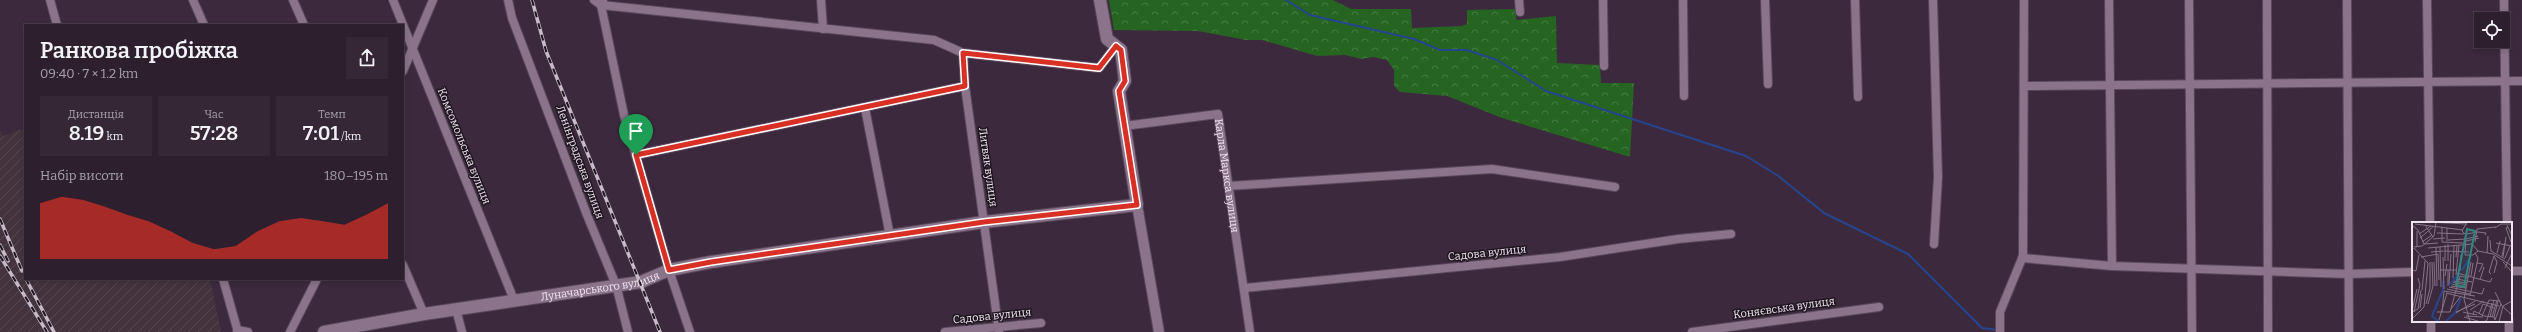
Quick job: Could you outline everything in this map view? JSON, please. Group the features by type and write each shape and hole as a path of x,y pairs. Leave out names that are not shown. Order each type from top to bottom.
{"main road":[{"path":"1100,0 1111,42 1121,50 1125,81 1119,91 1137,205"},
{"name":"Луначарського вулиця","path":"324,332 346,330 424,314 641,282 669,270 711,262 984,222 1137,205"}],"street":[{"path":"50,0 57,24"},
{"path":"194,0 204,24"},
{"path":"293,0 304,24"},
{"name":"Комсомольська вулиця","path":"393,0 403,24"},
{"path":"404,69 433,0"},
{"name":"Ленінградська вулиця","path":"508,0 587,215 616,285 628,332"},
{"path":"821,0 823,29"},
{"path":"1519,0 1520,12"},
{"path":"1603,0 1604,66"},
{"path":"1683,0 1684,96"},
{"path":"1765,0 1768,84"},
{"path":"1855,0 1858,97"},
{"path":"1933,0 1938,177 1934,244"},
{"path":"2000,332 2000,312 2022,258 2024,0"},
{"path":"2109,0 2112,266"},
{"path":"2189,0 2188,84 2192,332"},
{"path":"2266,0 2268,82 2268,332"},
{"path":"2346,0 2349,332"},
{"path":"2427,0 2430,222"},
{"path":"2504,0 2508,222"},
{"path":"690,332 669,270 624,115 600,2 823,29 934,40 963,53 1099,68 1111,42"},
{"name":"Комсомольська вулиця","path":"404,27 514,300"},
{"name":"Литвяк вулиця","path":"963,53 965,86 998,329"},
{"path":"2024,86 2110,86 2347,81 2427,83 2522,80"},
{"path":"636,155 965,86"},
{"path":"865,108 890,236"},
{"name":"Карла Маркса вулиця","path":"1124,126 1218,114 1245,288 1250,332"},
{"path":"1228,186 1492,169 1615,187"},
{"path":"1137,205 1159,332"},
{"name":"Садова вулиця","path":"1245,288 1560,257 1678,239 1731,234"},
{"path":"2022,258 2112,266 2268,272 2348,274 2412,272"},
{"path":"404,267 424,314"},
{"path":"2512,271 2522,270"},
{"path":"223,280 237,331 248,332"},
{"path":"309,280 313,289"},
{"path":"290,332 317,280"},
{"name":"Коняєвська вулиця","path":"1692,332 1879,307"},
{"path":"456,309 462,332"},
{"name":"Садова вулиця","path":"945,332 998,329 1041,323"}],"shaded area":[{"path":"24,128 24,280 210,280 221,332 0,332 0,130 3,136"}],"green space":[{"path":"1109,0 1333,0 1351,9 1411,9 1412,28 1462,26 1467,24 1467,10 1517,9 1516,20 1556,16 1557,63 1600,65 1601,83 1634,83 1630,157 1502,118 1447,96 1400,92 1394,86 1394,70 1387,60 1373,57 1361,59 1345,55 1317,56 1262,40 1246,40 1198,31 1114,30"}],"waterway":[{"path":"1286,0 1310,15 1414,39 1440,50 1467,50 1497,60 1546,91 1746,156 1777,175 1824,213 1908,254 1982,328 1998,330"}],"railway":[{"path":"532,0 546,51 660,332"},
{"path":"0,219 22,271"},
{"path":"0,245 8,261"},
{"path":"0,256 47,332"},
{"path":"27,280 54,332"}],"route":[{"path":"1116,46 1121,50 1125,81 1119,91 1137,205 984,222 711,262 669,270 636,155 965,86 963,53 1099,68 1116,46"}]}
